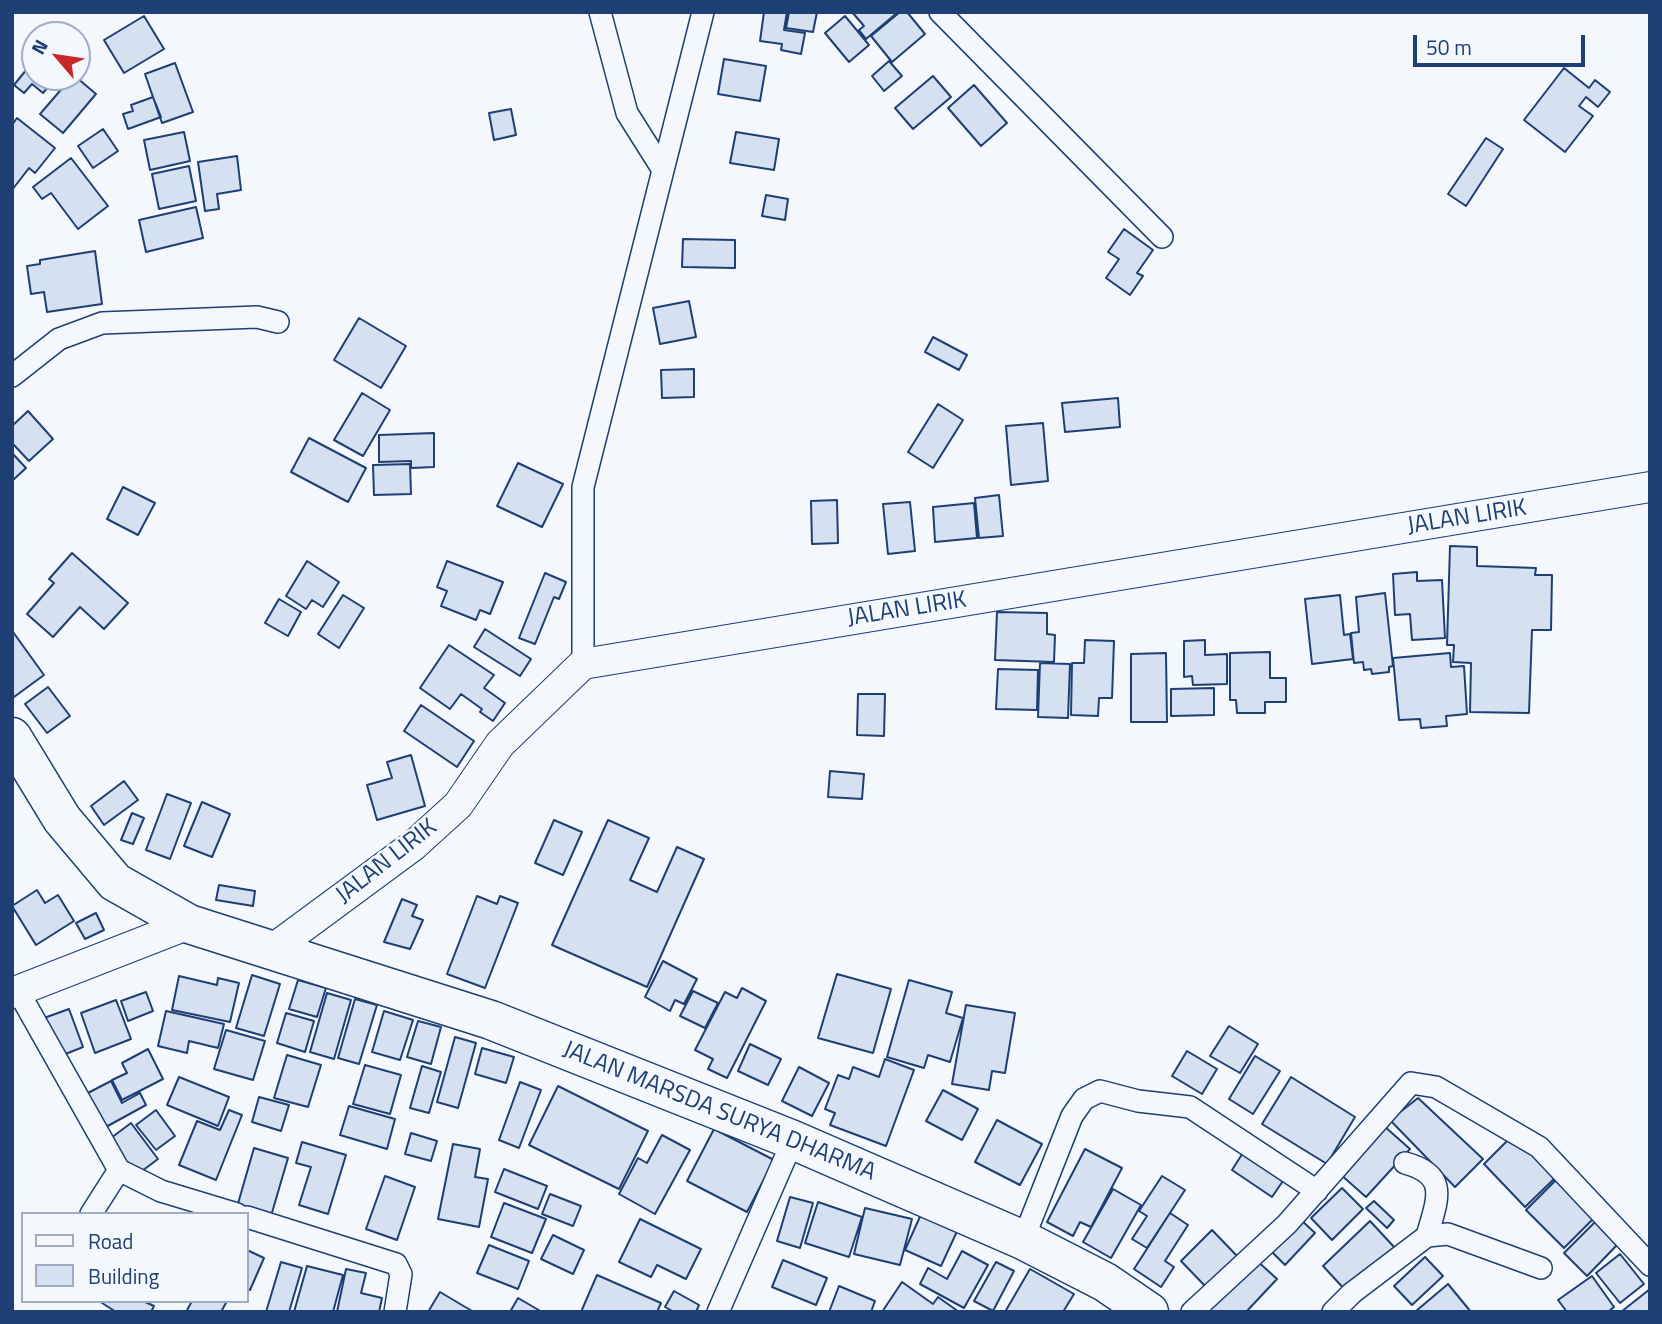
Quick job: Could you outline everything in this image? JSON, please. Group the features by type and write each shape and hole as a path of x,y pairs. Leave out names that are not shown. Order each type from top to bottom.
{"highway":[{"name":"JALAN MARSDA SURYA DHARMA","path":"12,737 62,819 115,882 189,924 491,1020 793,1140 1023,1240 1105,1282 1149,1312"}],"main road":[{"name":"JALAN LIRIK","path":"274,949 414,845 458,805 500,744 583,664 1650,487"},
{"path":"15,992 189,924"}],"street":[{"path":"600,12 627,113 663,170"},
{"path":"583,664 583,487 703,12"},
{"path":"940,12 1163,237"},
{"path":"12,376 59,339 102,323 257,317 278,322"},
{"path":"15,992 119,1170 160,1191 230,1212"},
{"path":"1192,1312 1287,1224 1411,1083 1421,1082 1436,1087 1539,1147 1650,1265"},
{"path":"1023,1240 1072,1116 1084,1099 1100,1091 1138,1101 1190,1107 1317,1191"},
{"path":"718,1312 793,1140"},
{"path":"1405,1163 1422,1167 1434,1178 1438,1197 1427,1236"},
{"path":"92,1212 119,1170"},
{"path":"248,1217 396,1264 401,1274 395,1312"},
{"path":"1333,1312 1352,1293 1427,1236 1448,1234 1541,1268"}],"building":[{"path":"764,12 787,12 784,30 805,33 801,54 781,50 782,44 760,41"},
{"path":"789,12 817,12 813,32 786,28"},
{"path":"852,12 898,12 866,39 859,30 864,26"},
{"path":"900,12 907,12 925,34 892,62 871,36"},
{"path":"144,16 164,49 124,73 104,40"},
{"path":"845,16 869,45 849,62 825,33"},
{"path":"724,59 766,66 760,101 718,94"},
{"path":"889,61 902,76 884,91 872,76"},
{"path":"175,63 193,112 162,123 145,74"},
{"path":"1564,68 1589,88 1595,80 1610,92 1598,107 1586,97 1579,106 1593,116 1565,152 1524,120"},
{"path":"21,76 21,91 14,85"},
{"path":"933,76 951,97 913,129 895,108"},
{"path":"974,85 1007,123 981,146 948,108"},
{"path":"91,90 96,94 63,133 40,114 60,91"},
{"path":"153,97 161,117 128,129 123,114 133,111 131,105"},
{"path":"511,109 516,135 494,140 489,113"},
{"path":"17,118 55,148 35,173 29,168 12,190 12,125"},
{"path":"103,129 118,151 93,168 78,146"},
{"path":"184,132 190,161 150,170 144,140"},
{"path":"736,132 779,139 774,170 730,163"},
{"path":"1486,138 1503,149 1466,206 1448,194"},
{"path":"237,156 241,190 217,194 219,209 205,211 198,162"},
{"path":"71,158 108,206 78,229 51,193 42,199 33,187"},
{"path":"189,166 196,201 159,209 152,174"},
{"path":"766,195 788,199 785,220 762,216"},
{"path":"196,207 203,238 146,252 139,220"},
{"path":"1124,229 1153,250 1137,273 1143,276 1130,295 1106,278 1119,259 1108,252"},
{"path":"683,239 735,240 735,268 682,267"},
{"path":"95,251 102,304 47,312 44,292 31,294 27,266 40,264 40,260"},
{"path":"689,301 696,337 660,344 653,308"},
{"path":"359,318 406,346 381,388 334,360"},
{"path":"933,337 967,355 959,370 925,352"},
{"path":"694,369 694,397 662,398 661,370"},
{"path":"362,393 390,410 363,456 334,440"},
{"path":"1118,398 1120,427 1065,432 1062,403"},
{"path":"938,404 963,420 933,468 908,452"},
{"path":"28,411 53,439 29,461 12,443 12,426"},
{"path":"1043,423 1048,481 1011,485 1006,426"},
{"path":"434,433 434,467 411,468 411,461 379,462 379,435"},
{"path":"309,438 366,468 348,502 291,472"},
{"path":"12,453 26,468 12,481"},
{"path":"518,463 563,484 542,527 497,506"},
{"path":"410,464 411,494 374,495 373,465"},
{"path":"123,487 155,503 138,535 107,519"},
{"path":"999,495 1003,536 979,538 975,498"},
{"path":"837,500 838,543 812,544 811,501"},
{"path":"910,502 915,551 888,554 883,504"},
{"path":"974,503 977,538 935,542 933,507"},
{"path":"1450,546 1477,547 1477,566 1536,568 1535,575 1552,575 1551,630 1532,630 1529,713 1470,712 1471,663 1453,662 1454,645 1447,645"},
{"path":"72,553 128,603 104,629 80,607 53,637 27,614 54,583 49,579"},
{"path":"307,561 339,582 323,607 312,600 306,609 286,596"},
{"path":"447,561 503,582 490,614 480,610 476,620 441,606 447,591 437,587"},
{"path":"1417,572 1417,581 1442,580 1445,638 1412,640 1410,614 1395,615 1393,574"},
{"path":"545,573 566,582 559,599 554,597 535,644 519,638"},
{"path":"1385,593 1393,666 1389,667 1389,672 1372,674 1371,669 1364,670 1363,662 1354,663 1351,633 1359,632 1356,597"},
{"path":"343,595 364,608 339,648 318,634"},
{"path":"1340,595 1344,635 1350,634 1353,659 1312,664 1305,599"},
{"path":"279,599 301,612 288,636 265,623"},
{"path":"997,612 1047,613 1047,634 1055,635 1054,662 995,660"},
{"path":"485,629 531,659 520,676 474,647"},
{"path":"13,632 44,675 14,697 12,694"},
{"path":"1085,640 1114,641 1112,698 1099,698 1098,716 1071,715 1072,663 1084,663"},
{"path":"1205,640 1205,655 1227,654 1227,684 1193,685 1192,676 1184,677 1184,641"},
{"path":"449,645 494,675 484,688 505,703 493,721 461,694 450,709 420,688"},
{"path":"1270,652 1270,678 1286,678 1286,702 1265,702 1265,713 1237,713 1236,700 1230,700 1230,653"},
{"path":"1166,653 1167,722 1131,722 1131,654"},
{"path":"1450,653 1451,667 1464,666 1467,714 1446,716 1447,726 1421,728 1420,719 1399,720 1393,658"},
{"path":"1040,663 1070,664 1068,718 1038,717"},
{"path":"998,669 1038,670 1037,710 996,709"},
{"path":"48,687 70,716 47,733 25,704"},
{"path":"1214,688 1214,715 1171,716 1171,689"},
{"path":"858,694 885,694 884,736 857,735"},
{"path":"421,705 474,741 457,767 404,731"},
{"path":"411,755 425,806 377,820 367,785 392,778 387,762"},
{"path":"830,771 864,774 862,799 828,797"},
{"path":"124,781 138,800 104,825 91,806"},
{"path":"167,794 191,803 170,859 146,850"},
{"path":"202,802 230,814 212,857 184,846"},
{"path":"132,813 144,818 133,844 121,840"},
{"path":"554,820 582,832 563,875 535,863"},
{"path":"608,820 649,838 630,880 657,892 677,847 704,859 647,987 552,945"},
{"path":"219,885 255,891 253,906 216,900"},
{"path":"37,890 45,903 58,895 74,921 36,945 12,906"},
{"path":"477,896 497,904 500,896 518,903 485,988 447,974"},
{"path":"402,899 417,905 412,916 423,920 410,949 384,942"},
{"path":"96,913 104,930 85,939 76,923"},
{"path":"663,961 697,979 684,1004 675,1000 670,1011 645,997"},
{"path":"837,974 891,989 873,1053 818,1038"},
{"path":"252,975 280,984 264,1036 236,1028"},
{"path":"179,976 217,985 218,978 239,983 230,1022 172,1010"},
{"path":"298,980 326,988 317,1017 289,1009"},
{"path":"909,980 952,992 946,1013 963,1018 950,1062 928,1055 924,1068 887,1057"},
{"path":"742,988 766,1001 727,1078 708,1069 713,1059 695,1050 725,992 737,998"},
{"path":"693,991 718,1003 705,1028 680,1016"},
{"path":"146,992 153,1011 128,1021 121,1001"},
{"path":"327,993 351,1000 334,1059 310,1052"},
{"path":"355,999 377,1005 359,1064 338,1058"},
{"path":"116,1000 131,1039 95,1053 81,1013"},
{"path":"966,1005 1015,1013 1005,1073 992,1071 989,1090 952,1084"},
{"path":"69,1009 83,1047 58,1057 44,1018"},
{"path":"166,1011 224,1024 218,1048 189,1041 187,1053 158,1046"},
{"path":"384,1011 413,1020 400,1060 372,1052"},
{"path":"286,1013 314,1021 305,1052 277,1043"},
{"path":"418,1021 441,1027 431,1064 407,1057"},
{"path":"1229,1026 1258,1044 1240,1073 1210,1056"},
{"path":"226,1030 265,1041 253,1080 214,1069"},
{"path":"455,1037 476,1043 458,1108 437,1102"},
{"path":"750,1044 781,1059 768,1085 738,1071"},
{"path":"482,1048 514,1057 506,1083 475,1074"},
{"path":"148,1049 163,1079 122,1100 112,1080 127,1073 122,1063"},
{"path":"1187,1051 1217,1069 1202,1094 1172,1076"},
{"path":"287,1055 321,1065 308,1107 274,1098"},
{"path":"1255,1056 1280,1071 1253,1114 1229,1099"},
{"path":"885,1059 914,1070 886,1146 830,1125 835,1113 825,1109 838,1075 849,1079 853,1067 879,1077"},
{"path":"365,1065 401,1075 390,1114 353,1104"},
{"path":"422,1066 441,1072 429,1113 410,1108"},
{"path":"799,1067 829,1083 812,1116 782,1101"},
{"path":"179,1077 229,1097 218,1126 167,1105"},
{"path":"1291,1077 1355,1117 1327,1164 1262,1124"},
{"path":"111,1081 122,1103 140,1093 146,1105 104,1128 86,1094"},
{"path":"520,1082 541,1090 519,1148 499,1140"},
{"path":"558,1086 648,1131 619,1189 529,1145"},
{"path":"943,1090 978,1109 962,1140 926,1121"},
{"path":"259,1097 289,1105 281,1131 252,1122"},
{"path":"1418,1098 1483,1159 1455,1187 1390,1120"},
{"path":"349,1106 395,1119 387,1149 340,1135"},
{"path":"156,1110 175,1136 156,1150 136,1125"},
{"path":"229,1110 242,1115 216,1180 179,1165 197,1121 220,1130"},
{"path":"997,1120 1042,1144 1020,1185 975,1162"},
{"path":"131,1123 158,1159 134,1177 107,1141"},
{"path":"1384,1126 1410,1149 1366,1197 1340,1174"},
{"path":"714,1129 774,1160 747,1212 687,1181"},
{"path":"411,1133 437,1141 431,1161 405,1154"},
{"path":"1514,1134 1555,1178 1525,1207 1484,1164"},
{"path":"662,1135 690,1150 655,1214 619,1194 638,1158 647,1163"},
{"path":"302,1142 346,1155 328,1214 299,1205 311,1167 296,1163"},
{"path":"453,1144 480,1149 475,1177 488,1179 479,1227 438,1219"},
{"path":"254,1148 288,1158 271,1216 237,1207"},
{"path":"1246,1148 1287,1175 1272,1197 1232,1170"},
{"path":"1085,1149 1122,1168 1091,1227 1080,1222 1073,1236 1047,1222"},
{"path":"504,1169 547,1186 538,1209 495,1192"},
{"path":"385,1176 415,1187 397,1240 366,1229"},
{"path":"1162,1176 1185,1190 1147,1248 1132,1239 1147,1216 1139,1211"},
{"path":"1557,1179 1595,1217 1564,1248 1526,1210"},
{"path":"1342,1188 1363,1209 1332,1240 1311,1218"},
{"path":"1113,1189 1141,1205 1111,1258 1083,1242"},
{"path":"550,1194 581,1206 573,1226 542,1214"},
{"path":"790,1197 813,1203 800,1248 777,1241"},
{"path":"1374,1201 1394,1220 1387,1228 1366,1208"},
{"path":"818,1202 862,1217 849,1257 805,1243"},
{"path":"504,1203 546,1219 532,1253 491,1237"},
{"path":"865,1208 912,1219 900,1265 854,1254"},
{"path":"923,1210 959,1227 941,1266 905,1250"},
{"path":"1170,1213 1188,1225 1165,1261 1174,1267 1161,1287 1134,1269"},
{"path":"1299,1218 1315,1233 1285,1265 1270,1250"},
{"path":"640,1219 701,1249 686,1279 657,1265 651,1277 619,1262"},
{"path":"1370,1221 1395,1248 1348,1293 1323,1266"},
{"path":"1595,1222 1617,1245 1587,1276 1564,1253"},
{"path":"1212,1230 1238,1257 1206,1287 1181,1261"},
{"path":"553,1235 584,1250 573,1274 541,1259"},
{"path":"489,1245 529,1261 518,1289 477,1273"},
{"path":"248,1250 264,1258 250,1290 248,1289"},
{"path":"962,1251 988,1265 964,1308 920,1284 928,1268 947,1279"},
{"path":"1620,1254 1644,1284 1620,1303 1596,1273"},
{"path":"1425,1257 1443,1276 1412,1305 1394,1286"},
{"path":"1254,1258 1277,1279 1246,1312 1205,1312"},
{"path":"783,1260 827,1278 816,1305 772,1287"},
{"path":"281,1262 302,1268 289,1312 266,1312"},
{"path":"996,1262 1014,1271 993,1311 974,1301"},
{"path":"307,1266 343,1275 333,1312 294,1312"},
{"path":"346,1269 366,1273 361,1293 382,1298 379,1312 337,1312"},
{"path":"1030,1269 1074,1294 1063,1312 1005,1312"},
{"path":"597,1275 661,1303 657,1312 581,1312"},
{"path":"1592,1276 1614,1307 1608,1312 1567,1312 1558,1300"},
{"path":"902,1282 933,1304 938,1297 959,1312 882,1312"},
{"path":"1448,1284 1471,1312 1416,1312 1416,1311"},
{"path":"839,1286 875,1301 871,1312 829,1312"},
{"path":"1650,1289 1650,1312 1621,1312"},
{"path":"674,1291 699,1305 696,1312 674,1312 665,1307"},
{"path":"440,1292 472,1311 428,1312"},
{"path":"518,1298 542,1312 510,1312"},
{"path":"102,1303 147,1303 154,1306 151,1312 116,1312"},
{"path":"191,1303 226,1303 221,1312 186,1312"}]}
